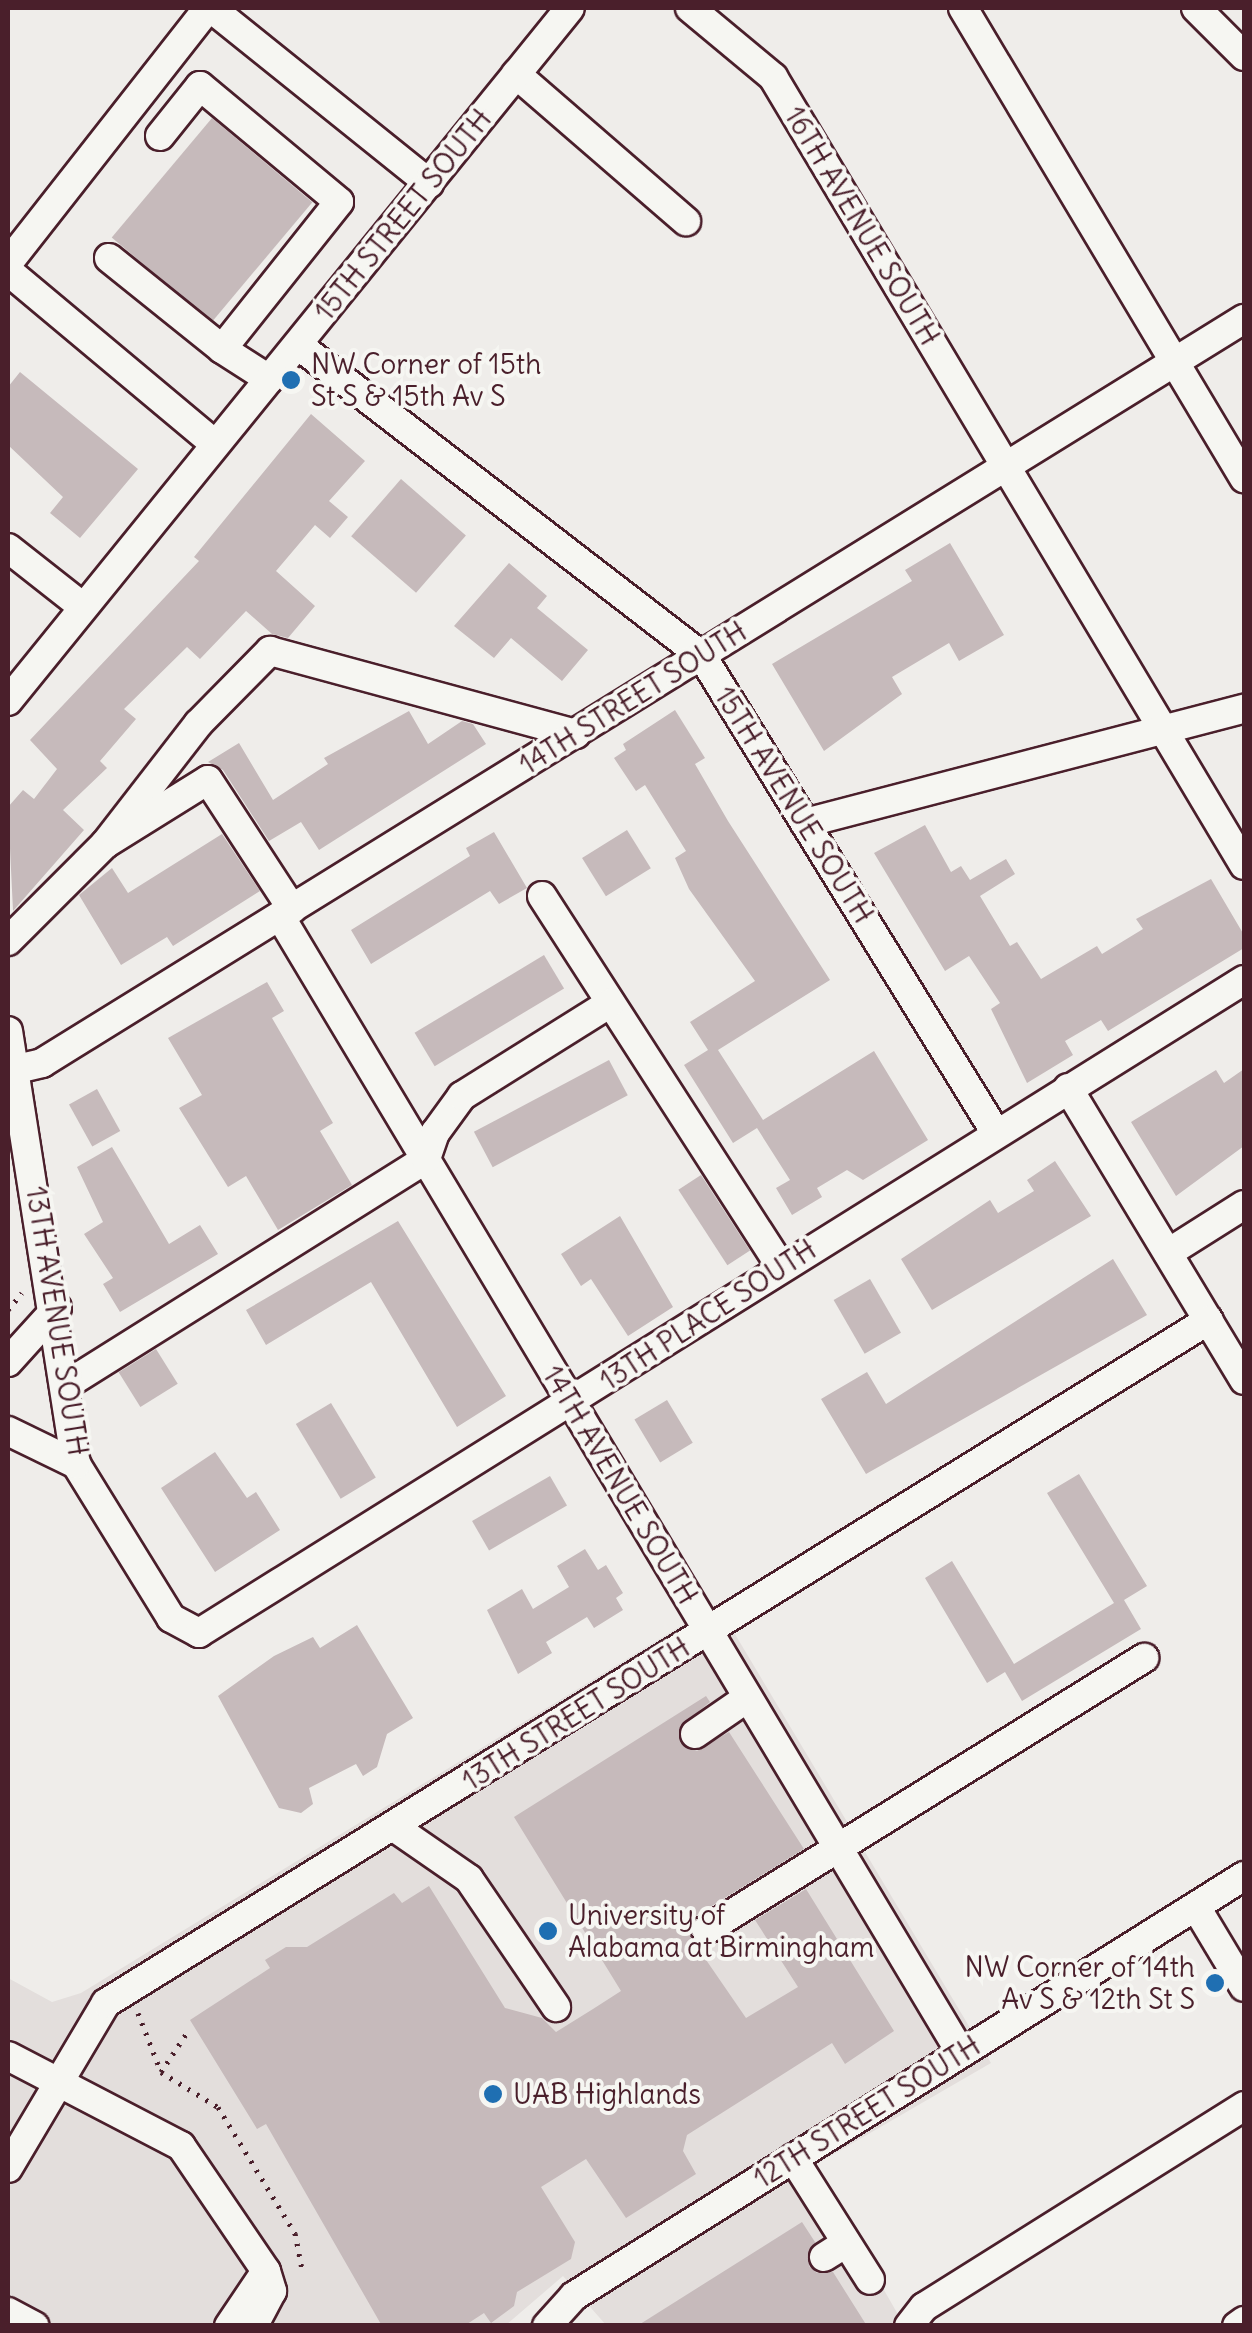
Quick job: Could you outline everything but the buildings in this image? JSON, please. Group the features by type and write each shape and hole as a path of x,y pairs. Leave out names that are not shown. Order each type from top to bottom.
{"street":[{"path":"8,263 209,8 429,183"},
{"name":"15TH STREET SOUTH","path":"8,701 570,8"},
{"name":"16TH AVENUE SOUTH","path":"690,8 773,76 1244,866"},
{"path":"963,8 1244,478"},
{"path":"1196,8 1244,56"},
{"path":"516,74 686,220"},
{"path":"160,136 200,86 339,202 222,349"},
{"path":"109,258 222,349 269,379"},
{"path":"8,271 214,443"},
{"name":"14TH STREET SOUTH","path":"13,1071 42,1062 1244,319"},
{"name":"15TH AVENUE SOUTH","path":"298,345 702,656 996,1133"},
{"path":"8,548 83,607"},
{"path":"8,941 105,844 198,724 270,652 576,734"},
{"path":"804,822 1244,710"},
{"name":"14TH AVENUE SOUTH","path":"105,844 208,780 426,1159 961,2053"},
{"path":"542,896 781,1267"},
{"name":"13TH PLACE SOUTH","path":"171,1618 187,1631 209,1628 1244,980"},
{"path":"66,1385 426,1159 434,1132 462,1096 610,1003"},
{"path":"8,1031 13,1071"},
{"name":"13TH AVENUE SOUTH","path":"13,1071 57,1308 76,1464 171,1618"},
{"path":"1068,1088 1244,1380"},
{"path":"1168,1253 1244,1205"},
{"path":"8,1362 57,1308"},
{"name":"13TH STREET SOUTH","path":"8,2168 106,2003 1208,1320"},
{"path":"8,1431 76,1464"},
{"path":"706,1930 1144,1658"},
{"path":"695,1734 746,1698"},
{"path":"394,1827 470,1879 556,2007"},
{"name":"12TH STREET SOUTH","path":"547,2326 574,2296 1244,1876"},
{"path":"1196,1906 1244,1988"},
{"path":"8,2056 58,2078 181,2146 266,2271 272,2291 253,2326"},
{"path":"909,2326 924,2307 1244,2106"},
{"path":"793,2158 835,2250 870,2280"},
{"path":"229,2326 266,2271"},
{"path":"8,2312 34,2326"},
{"path":"1237,2326 1244,2321"}],"path":[{"path":"138,2012 161,2072 218,2107 295,2233 302,2270"},
{"path":"161,2072 188,2031"}],"shaded area":[{"name":"University of Alabama at Birmingham","path":"717,1604 991,2063 813,2166 904,2325 606,2325 563,2276 506,2325 8,2325 8,1978 52,2002 81,1993"}],"place":[{"name":"NW Corner of 15th St S & 15th Av S","path":"291,380"},
{"name":"University of Alabama at Birmingham","path":"548,1931"},
{"name":"NW Corner of 14th Av S & 12th St S","path":"1215,1983"},
{"name":"UAB Highlands","path":"493,2094"}]}
